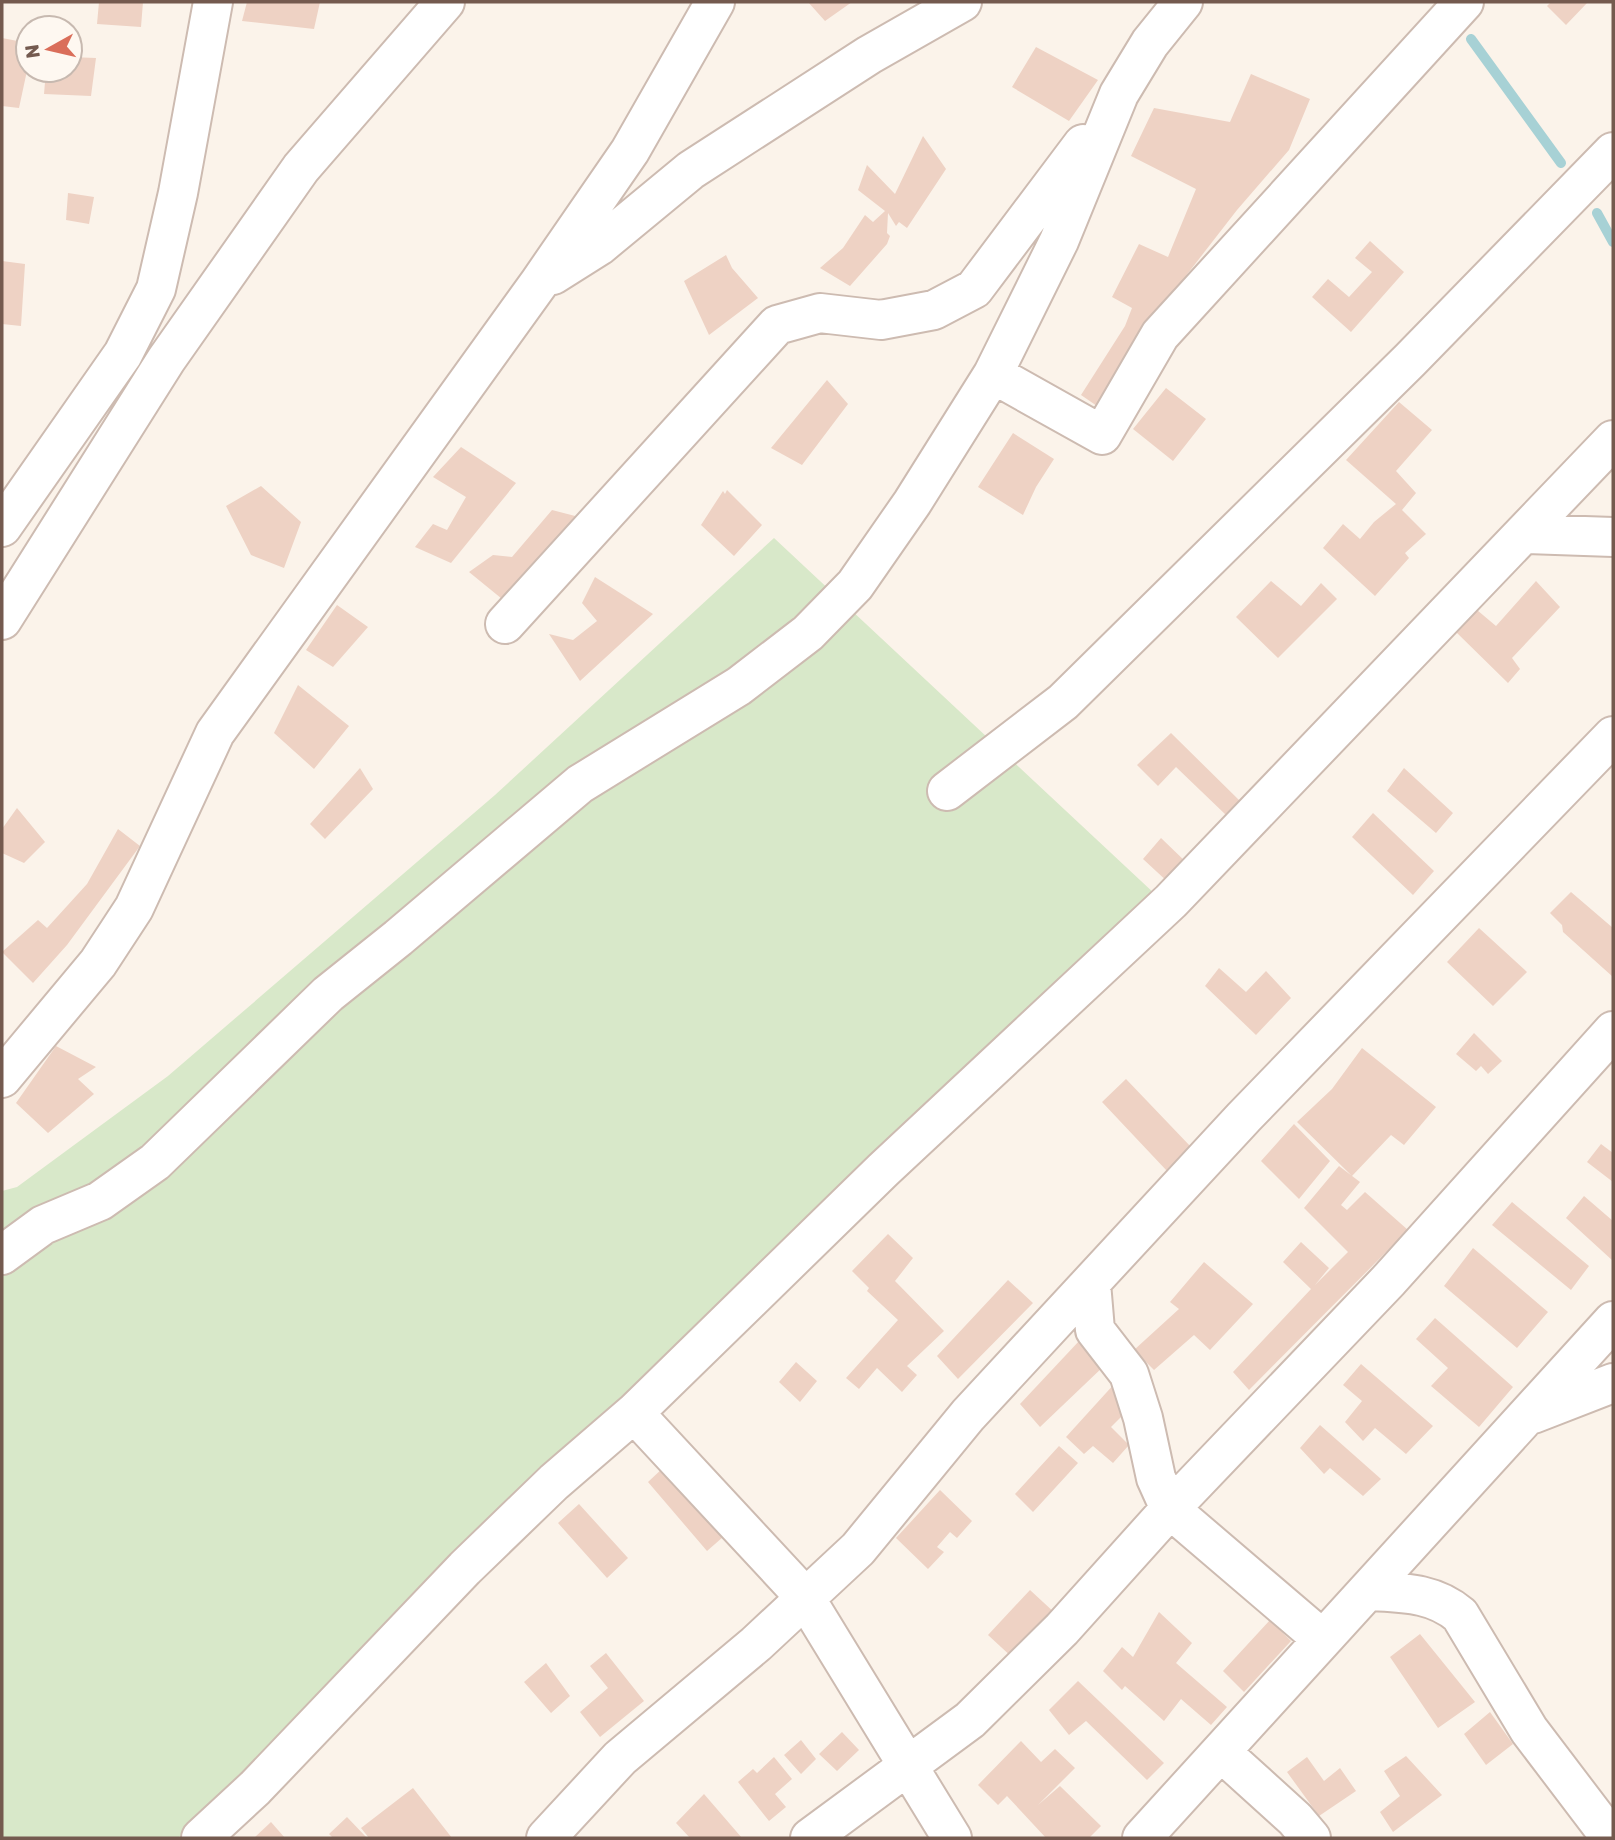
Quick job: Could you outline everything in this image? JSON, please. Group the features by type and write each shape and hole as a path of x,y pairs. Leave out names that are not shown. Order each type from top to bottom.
{"street":[{"path":"2,527 123,354 156,289 178,193 213,2"},
{"path":"2,620 166,360 301,168 445,2"},
{"path":"2,1078 98,963 134,908 215,733 539,283 630,151 715,2"},
{"path":"539,283 598,246 691,170 869,55 962,2"},
{"path":"505,624 777,325 820,313 881,320 934,310 974,289 1119,94 1150,43 1183,2"},
{"path":"993,374 1102,435 1160,335 1464,2"},
{"path":"2,1255 43,1225 100,1200 155,1162 328,994 580,784 739,687 808,632 855,585 912,503 993,374 1059,241 1119,94"},
{"path":"947,791 1063,702 1410,360 1613,152"},
{"path":"201,1838 255,1788 465,1568 554,1482 634,1413 902,1152 1171,901 1527,534 1613,440"},
{"path":"1527,534 1613,537"},
{"path":"546,1838 620,1758 756,1644 804,1596 858,1549 968,1415 1244,1117 1613,737"},
{"path":"810,1838 970,1720 1062,1629 1170,1509 1389,1280 1613,1031"},
{"path":"1091,1283 1096,1330 1129,1374 1143,1418 1156,1478 1170,1509 1321,1638"},
{"path":"1142,1838 1321,1638 1368,1591 1613,1321"},
{"path":"1524,1418 1613,1383"},
{"path":"634,1413 804,1596 952,1838"},
{"path":"1368,1591 1416,1594 1446,1603 1460,1615 1529,1730 1611,1838"},
{"path":"1221,1752 1295,1819 1311,1838"}],"green space":[{"path":"774,538 1156,895 260,1767 178,1838 2,1838 2,1191 17,1187 168,1076 495,795"}],"building":[{"path":"99,2 143,2 141,27 97,24"},
{"path":"247,2 320,2 314,29 242,21"},
{"path":"808,2 852,2 825,21"},
{"path":"1551,2 1588,2 1566,25 1547,6"},
{"path":"2,38 14,40 14,84 24,84 19,108 2,106"},
{"path":"1036,47 1098,80 1069,121 1012,87"},
{"path":"84,58 96,58 91,96 44,94 45,84 84,84"},
{"path":"1251,74 1310,99 1289,150 1237,210 1140,335 1097,406 1081,395 1125,326 1132,308 1112,297 1139,244 1168,257 1196,189 1131,156 1154,108 1230,122"},
{"path":"923,136 946,169 907,228 899,222 896,226 888,213 887,233 890,236 887,244 850,286 820,268 843,248 865,215 873,222 885,211 858,190 867,165 895,194"},
{"path":"68,193 94,197 89,224 66,220"},
{"path":"1370,241 1404,272 1351,332 1312,297 1328,279 1349,297 1372,272 1355,258"},
{"path":"726,255 732,268 758,298 709,335 684,281"},
{"path":"2,261 25,264 21,326 2,324"},
{"path":"827,380 848,404 802,465 771,448"},
{"path":"1166,388 1206,419 1173,461 1133,429"},
{"path":"1399,402 1432,430 1396,471 1416,493 1402,510 1426,534 1405,553 1409,558 1375,596 1323,548 1343,524 1360,539 1374,522 1396,504 1346,460"},
{"path":"1013,433 1054,459 1036,487 1023,515 978,487"},
{"path":"461,447 516,483 451,563 415,547 433,524 447,530 466,497 433,477"},
{"path":"261,486 301,522 284,568 251,555 226,506"},
{"path":"727,490 762,525 734,556 701,525 723,491 725,494"},
{"path":"552,510 579,517 507,603 469,572 493,555 512,557"},
{"path":"595,577 653,614 580,681 549,634 573,640 597,621 582,603"},
{"path":"1271,581 1301,606 1321,583 1337,599 1278,658 1236,617"},
{"path":"1536,581 1560,607 1512,658 1520,669 1508,683 1456,632 1477,610 1496,626"},
{"path":"337,605 368,627 333,667 306,650"},
{"path":"298,685 349,726 314,769 274,733"},
{"path":"1171,733 1240,801 1226,815 1176,767 1158,786 1137,765"},
{"path":"360,768 373,789 325,839 310,824"},
{"path":"1404,768 1453,813 1436,833 1387,791"},
{"path":"17,808 45,842 24,863 2,853 2,829"},
{"path":"1373,813 1434,871 1413,895 1352,837"},
{"path":"118,829 140,846 67,945 33,983 2,952 38,920 47,928 87,884"},
{"path":"1161,838 1188,864 1170,884 1143,859"},
{"path":"1571,892 1613,928 1613,977 1563,932 1562,925 1550,913"},
{"path":"1479,928 1527,972 1493,1006 1447,962"},
{"path":"1219,968 1246,992 1266,971 1291,998 1256,1035 1205,986"},
{"path":"1474,1033 1502,1061 1488,1074 1481,1066 1476,1071 1456,1054"},
{"path":"56,1046 96,1067 78,1079 94,1094 48,1133 16,1103"},
{"path":"1362,1048 1436,1107 1404,1145 1391,1135 1352,1176 1297,1122 1332,1089"},
{"path":"1126,1079 1191,1147 1167,1171 1102,1102"},
{"path":"1294,1124 1330,1161 1299,1199 1261,1161"},
{"path":"1601,1144 1613,1153 1613,1182 1587,1162"},
{"path":"1339,1166 1360,1182 1341,1205 1347,1210 1365,1192 1408,1230 1249,1390 1233,1372 1311,1289 1283,1262 1301,1242 1329,1268 1315,1285 1348,1252 1304,1208"},
{"path":"1584,1196 1613,1221 1613,1261 1566,1218"},
{"path":"1512,1202 1589,1266 1571,1290 1492,1225"},
{"path":"888,1234 913,1258 895,1281 944,1331 907,1366 917,1375 902,1392 877,1368 859,1389 846,1378 898,1320 867,1291 869,1288 852,1271"},
{"path":"1473,1248 1548,1312 1517,1348 1444,1286"},
{"path":"1204,1262 1253,1304 1210,1350 1194,1335 1154,1370 1134,1350 1179,1309 1170,1302"},
{"path":"1008,1280 1033,1303 958,1379 937,1356"},
{"path":"1435,1318 1513,1387 1479,1427 1431,1386 1448,1368 1416,1339"},
{"path":"1080,1340 1105,1365 1040,1427 1020,1404"},
{"path":"796,1362 817,1381 800,1402 779,1382"},
{"path":"1361,1364 1433,1426 1406,1454 1375,1428 1363,1441 1345,1422 1362,1401 1343,1385"},
{"path":"1116,1382 1128,1410 1111,1427 1129,1445 1113,1463 1093,1446 1084,1454 1066,1437"},
{"path":"1320,1425 1381,1479 1363,1496 1330,1468 1324,1474 1300,1448"},
{"path":"1059,1446 1078,1463 1033,1512 1015,1494"},
{"path":"664,1467 723,1537 707,1551 648,1482"},
{"path":"940,1490 972,1521 957,1538 950,1532 937,1547 944,1552 928,1569 896,1538"},
{"path":"579,1504 628,1558 607,1578 558,1523"},
{"path":"1030,1590 1056,1614 1014,1659 988,1635"},
{"path":"1159,1612 1192,1643 1176,1663 1227,1707 1211,1725 1181,1699 1164,1721 1125,1686 1122,1690 1103,1671 1122,1647 1133,1657"},
{"path":"1270,1620 1291,1641 1244,1692 1223,1671"},
{"path":"1420,1634 1475,1702 1438,1728 1390,1657"},
{"path":"606,1653 644,1701 600,1737 580,1712 608,1688 590,1666"},
{"path":"546,1663 570,1696 551,1713 524,1682"},
{"path":"1078,1681 1164,1763 1147,1780 1086,1721 1069,1735 1049,1710"},
{"path":"1490,1712 1513,1744 1486,1765 1464,1734"},
{"path":"842,1732 859,1750 837,1771 819,1754"},
{"path":"801,1740 816,1759 801,1774 784,1755"},
{"path":"1021,1741 1041,1762 1055,1749 1075,1768 1038,1805 1060,1786 1101,1826 1089,1838 1046,1838 1007,1796 998,1805 978,1785"},
{"path":"1406,1756 1442,1795 1393,1832 1380,1812 1400,1796 1384,1771"},
{"path":"774,1757 792,1779 775,1794 786,1807 769,1821 738,1782 753,1769 757,1773"},
{"path":"1307,1757 1324,1781 1340,1768 1356,1791 1319,1816 1287,1772"},
{"path":"413,1788 452,1838 369,1838 361,1828"},
{"path":"704,1794 742,1838 690,1838 676,1823"},
{"path":"347,1817 367,1838 333,1838 329,1834"},
{"path":"271,1822 285,1838 254,1838"}],"waterway":[{"path":"1471,39 1561,163"},
{"path":"1597,213 1613,242"}]}
